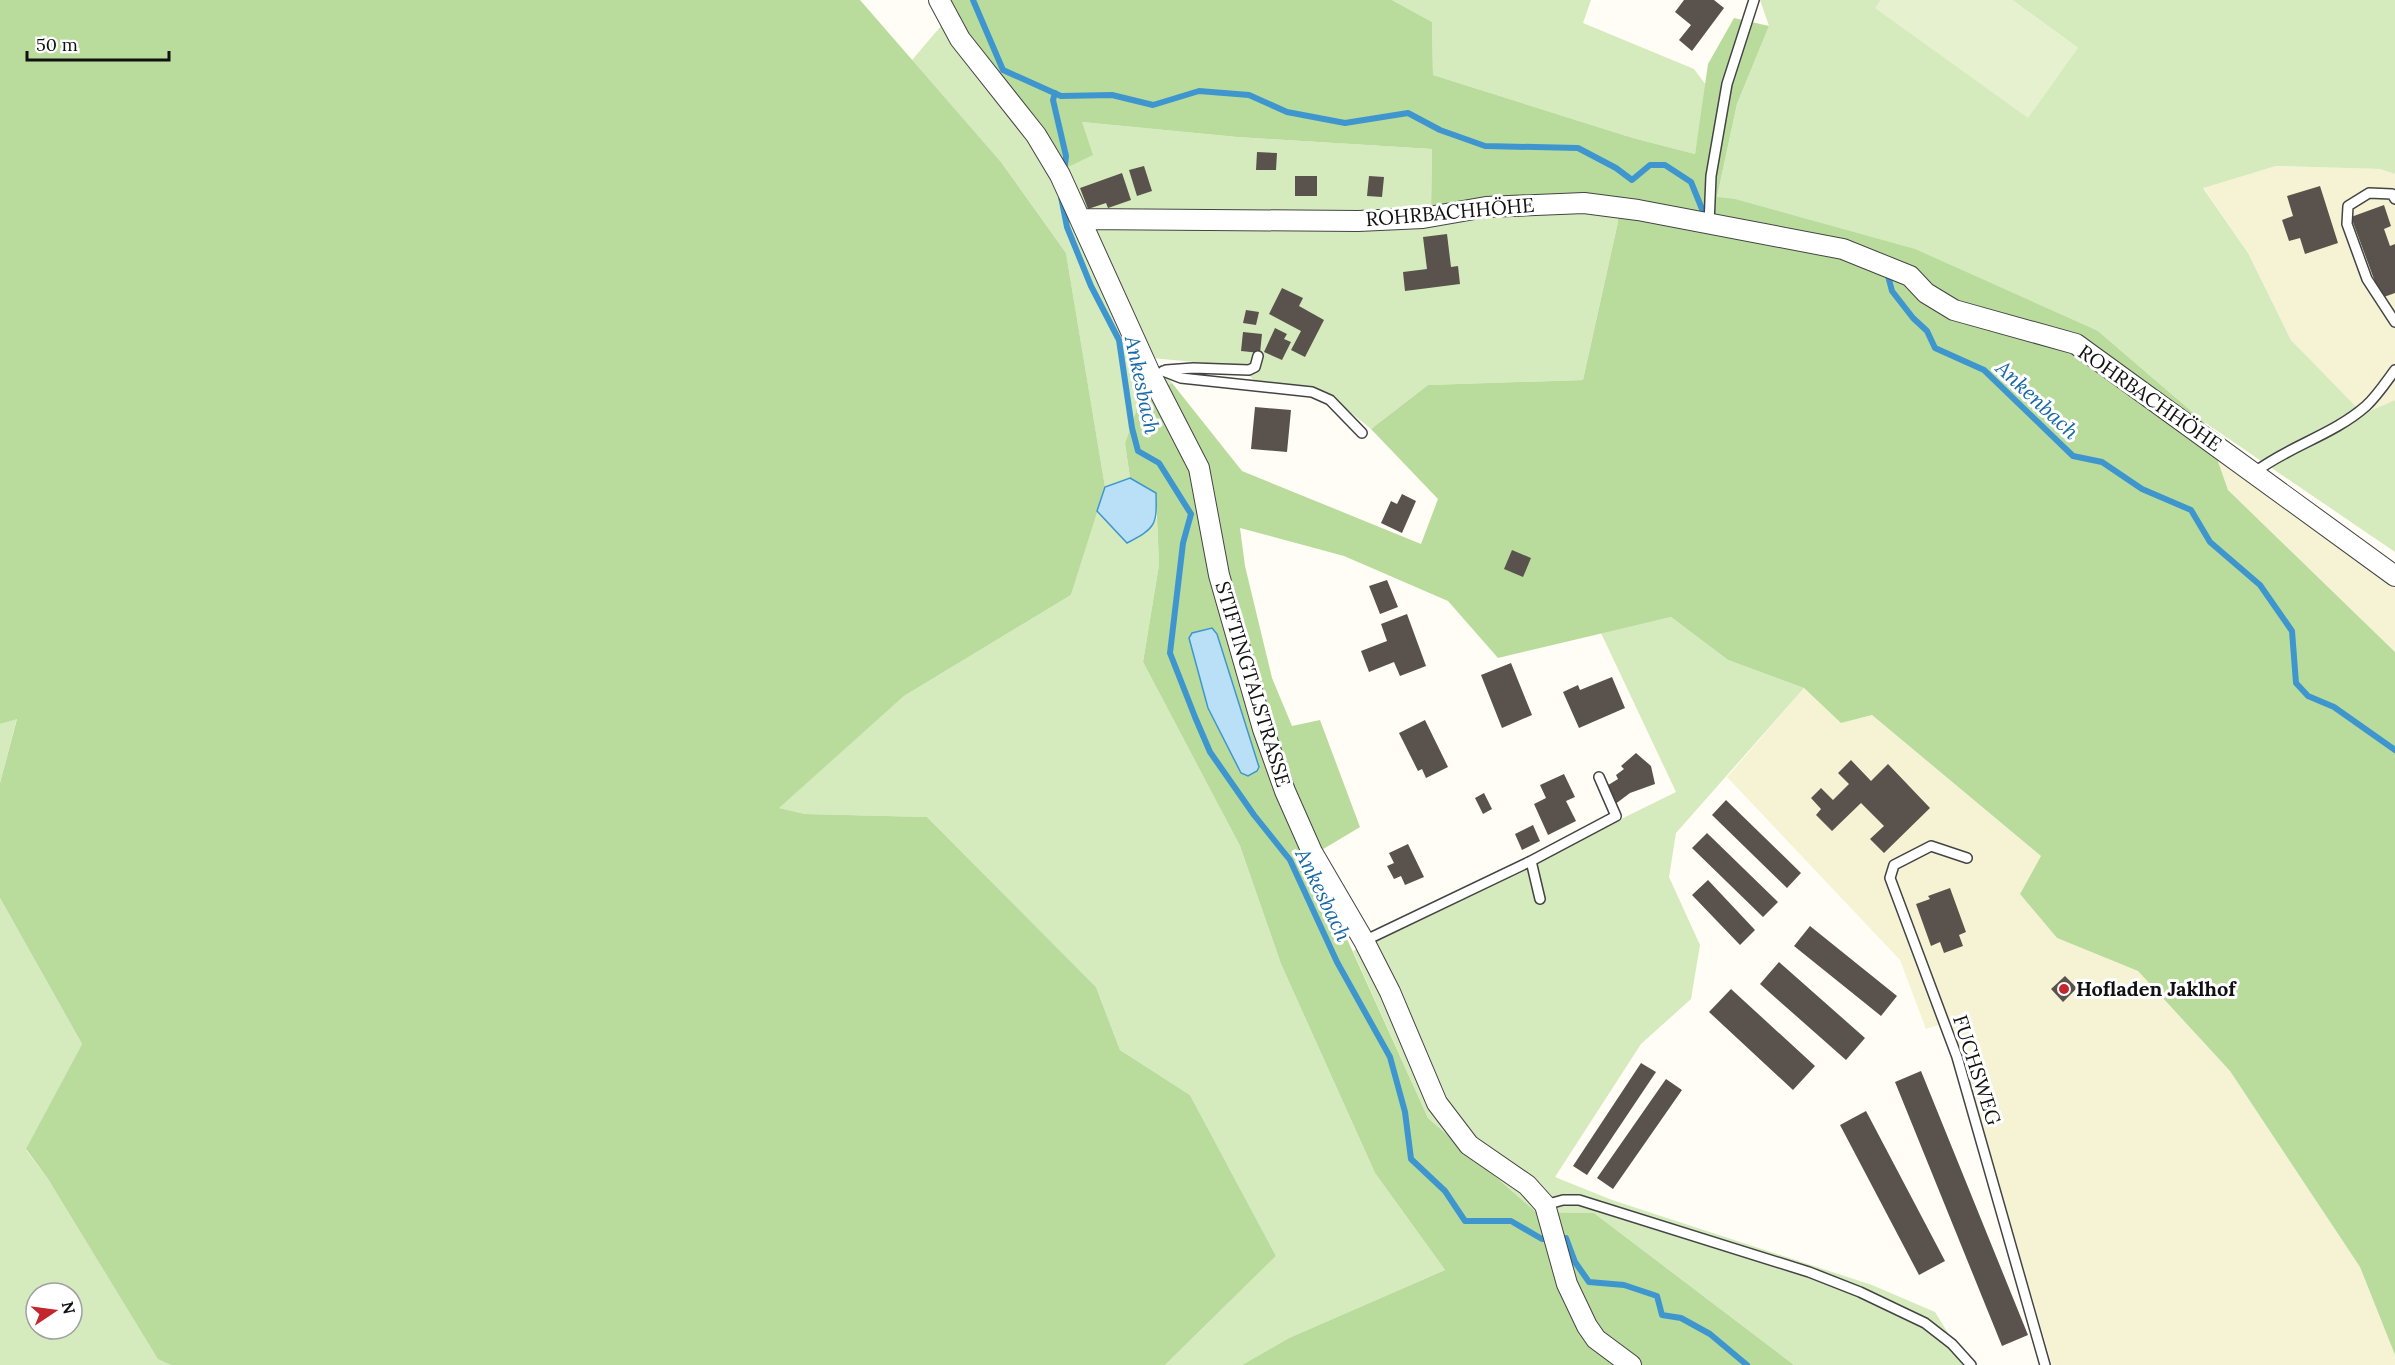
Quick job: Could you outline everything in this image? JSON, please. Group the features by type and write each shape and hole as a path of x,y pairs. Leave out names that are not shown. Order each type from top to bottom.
{"street":[{"name":"STIFTINGTALSTRASSE","path":"939,0 960,39 1036,135 1060,175 1156,371 1199,468 1219,575 1263,729 1285,791 1312,852 1364,941 1390,992 1437,1103 1469,1145 1527,1185 1545,1205 1568,1284 1587,1326 1596,1339 1631,1365"},
{"name":"ROHRBACHHÖHE","path":"1081,219 1358,222 1423,218 1486,207 1584,203 1638,210 1843,249 1910,276 1926,293 1954,310 2076,344 2395,576"}],"lane":[{"path":"1709,224 1712,176 1727,84 1754,0"},
{"path":"2395,199 2391,194 2369,193 2348,206 2347,224 2367,279 2395,322"},
{"path":"1156,371 1193,368 1249,370 1255,367 1258,356"},
{"path":"2255,472 2275,457 2323,435 2366,406 2395,370"},
{"path":"1156,371 1181,378 1312,392 1330,400 1362,433"},
{"path":"1364,941 1531,861 1616,816 1599,777"},
{"name":"FUCHSWEG","path":"1967,858 1931,846 1894,865 1890,878 1957,1057 2045,1365"},
{"path":"1531,861 1540,899"},
{"path":"1545,1205 1563,1200 1579,1200 1809,1272 1860,1292 1925,1323 1952,1344 1971,1365"}],"shaded area":[{"path":"2276,166 2380,169 2395,174 2395,400 2363,415 2291,340 2248,253 2203,187"},
{"path":"2215,455 2395,588 2395,652 2228,490"},
{"path":"1804,688 1841,723 1872,715 2041,856 2020,894 2057,938 2138,971 2230,1071 2360,1267 2395,1355 2395,1365 2052,1365 1951,1021 1926,1029 1900,960 1727,777"}],"green space":[{"path":"0,0 860,0 1001,162 1066,253 1105,487 1071,595 904,696 779,808 805,814 927,817 1096,987 1120,1050 1190,1095 1276,1256 1165,1365 171,1365 158,1359 48,1179 26,1149 82,1044 0,898 0,783 17,719 0,724"},
{"path":"949,0 1392,0 1432,22 1433,75 1633,138 1695,154 1708,64 1734,18 1769,26 1737,104 1717,197 1735,199 1915,249 2098,331 2204,422 2228,490 2395,652 2395,1355 2360,1267 2230,1071 2138,971 2057,938 2020,894 2041,856 1872,715 1841,723 1804,688 1728,660 1671,617 1498,658 1448,601 1344,556 1240,528 1245,566 1272,678 1292,726 1320,720 1360,827 1310,857 1428,1118 1536,1212 1594,1213 1794,1365 1242,1365 1289,1338 1445,1270 1375,1173 1281,964 1240,846 1143,662 1159,565 1156,493 1130,478 1125,443 1141,397 1172,383 1242,471 1421,544 1438,499 1371,429 1428,385 1583,380 1618,222 1614,199 1532,194 1431,210 1432,149 1237,137 1082,122 1093,155 1064,169 967,36","holes":["1212,628 1217,634 1259,767 1248,776 1241,773 1208,708 1189,638 1192,633"]},
{"path":"1392,0 1591,0 1583,23 1694,69 1706,85 1695,154 1633,138 1433,75 1432,22"},
{"path":"1760,0 1881,0 1876,8 2078,48 2012,0 2395,0 2395,174 2380,169 2276,166 2203,188 2248,253 2291,340 2363,414 2395,400 2395,552 2204,422 2098,331 1717,197 1737,104 1769,26"},
{"path":"1881,0 2012,0 2078,48 2028,118 1875,8"},
{"path":"953,12 1082,122 1237,137 1432,149 1431,210 1481,215 1616,212 1618,222 1583,380 1428,385 1371,429 1328,394 1314,388 1255,381 1239,366 1151,358 1172,383 1141,397 1125,443 1130,478 1105,487 1066,253 1001,162 912,60"},
{"path":"1097,511 1127,543 1146,533 1157,518 1159,565 1143,662 1240,846 1281,964 1375,1173 1445,1270 1289,1338 1242,1365 1165,1365 1276,1256 1190,1095 1120,1050 1096,987 927,817 805,814 778,808 904,696 1071,595"},
{"path":"1671,617 1728,660 1804,688 1676,833 1669,877 1700,945 1691,999 1641,1044 1555,1177 1612,1200 1872,1285 1935,1312 1968,1365 1794,1365 1594,1213 1536,1212 1428,1118 1353,951 1676,792 1601,633"},
{"path":"17,718 0,783 0,724"},
{"path":"0,898 82,1044 26,1150 48,1179 158,1358 171,1365 0,1365"}],"water":[{"path":"1130,478 1156,493 1156,512 1149,529 1127,543 1097,511 1105,487"},
{"path":"1212,628 1217,634 1259,767 1257,771 1248,776 1241,773 1208,708 1189,638 1192,633"}],"building":[{"path":"1684,0 1714,0 1724,8 1692,51 1679,40 1691,25 1675,12"},
{"path":"1257,152 1277,153 1276,170 1256,170"},
{"path":"1144,166 1152,191 1137,196 1129,170"},
{"path":"1122,173 1131,200 1108,208 1106,203 1088,209 1080,188"},
{"path":"1295,176 1317,176 1317,196 1295,196"},
{"path":"1369,176 1384,177 1382,197 1367,196"},
{"path":"2320,186 2338,243 2305,254 2300,238 2289,241 2282,220 2293,216 2287,196"},
{"path":"2384,205 2391,226 2384,229 2390,246 2395,244 2395,293 2381,298 2351,217"},
{"path":"1447,234 1451,267 1458,266 1460,284 1405,291 1403,272 1427,269 1423,237"},
{"path":"1282,288 1303,298 1299,306 1324,320 1305,357 1291,350 1301,331 1269,314"},
{"path":"1246,310 1259,312 1256,325 1243,323"},
{"path":"1275,328 1287,334 1284,339 1291,342 1282,360 1264,352"},
{"path":"1243,332 1262,334 1260,353 1241,351"},
{"path":"1255,407 1291,410 1287,452 1251,449"},
{"path":"1402,494 1416,501 1402,533 1381,523 1391,501 1397,504"},
{"path":"1512,550 1531,558 1523,577 1504,569"},
{"path":"1387,580 1398,607 1380,614 1369,586"},
{"path":"1407,614 1426,666 1400,676 1394,662 1369,672 1361,651 1387,641 1381,624"},
{"path":"1511,663 1532,715 1502,728 1481,675"},
{"path":"1612,677 1625,708 1579,728 1563,692 1578,685 1580,690"},
{"path":"1425,720 1448,767 1426,778 1422,769 1418,771 1399,733"},
{"path":"1636,753 1651,766 1655,784 1630,793 1614,805 1605,787 1618,779 1616,775 1624,769 1621,766"},
{"path":"1851,760 1871,781 1888,764 1930,808 1884,853 1870,839 1884,826 1861,803 1832,831 1816,815 1821,809 1811,798 1821,788 1833,800 1849,784 1838,773"},
{"path":"1564,774 1575,797 1566,801 1576,821 1548,835 1534,804 1546,798 1540,785"},
{"path":"1484,793 1492,809 1483,814 1475,798"},
{"path":"1726,800 1801,873 1787,888 1712,815"},
{"path":"1533,825 1540,841 1522,850 1515,834"},
{"path":"1707,833 1778,902 1763,917 1692,848"},
{"path":"1408,844 1424,877 1405,885 1401,876 1394,879 1387,866 1394,863 1389,853"},
{"path":"1708,880 1755,930 1740,945 1692,895"},
{"path":"1950,888 1966,932 1959,935 1963,946 1944,953 1940,942 1931,946 1916,904 1930,899 1928,896"},
{"path":"1810,926 1897,996 1881,1016 1794,946"},
{"path":"1779,962 1865,1038 1846,1060 1760,984"},
{"path":"2065,976 2077,988 2063,1002 2051,989"},
{"path":"1731,989 1815,1066 1793,1090 1709,1012"},
{"path":"1641,1063 1656,1072 1587,1175 1573,1166"},
{"path":"1921,1071 2028,1335 2002,1346 1895,1082"},
{"path":"1666,1079 1682,1090 1613,1189 1597,1178"},
{"path":"1866,1111 1945,1261 1919,1275 1840,1125"}],"waterway":[{"name":"Ankenbach","path":"973,0 1003,70 1061,96 1112,95 1153,105 1199,91 1249,95 1287,112 1345,123 1408,113 1440,130 1485,146 1578,148 1616,168 1632,180 1650,165 1665,165 1691,182 1702,209"},
{"name":"Ankesbach","path":"1055,93 1053,100 1066,156 1065,165"},
{"name":"Ankesbach","path":"1061,197 1067,227 1091,286 1119,340 1132,428 1138,451 1159,463 1191,514 1183,543 1170,653 1210,752 1254,815 1290,860 1337,962 1390,1057 1405,1112 1411,1159 1445,1191 1465,1221 1511,1221 1542,1239 1566,1238 1575,1262 1589,1282 1624,1285 1657,1296 1662,1315 1681,1318 1710,1334 1747,1365"},
{"name":"Ankenbach","path":"1887,272 1892,291 1913,318 1927,331 1935,348 1984,370 2073,456 2102,462 2142,489 2191,510 2210,542 2260,585 2292,631 2296,683 2308,696 2334,707 2395,750"}],"place":[{"name":"Hofladen Jaklhof","path":"2064,989"}]}
